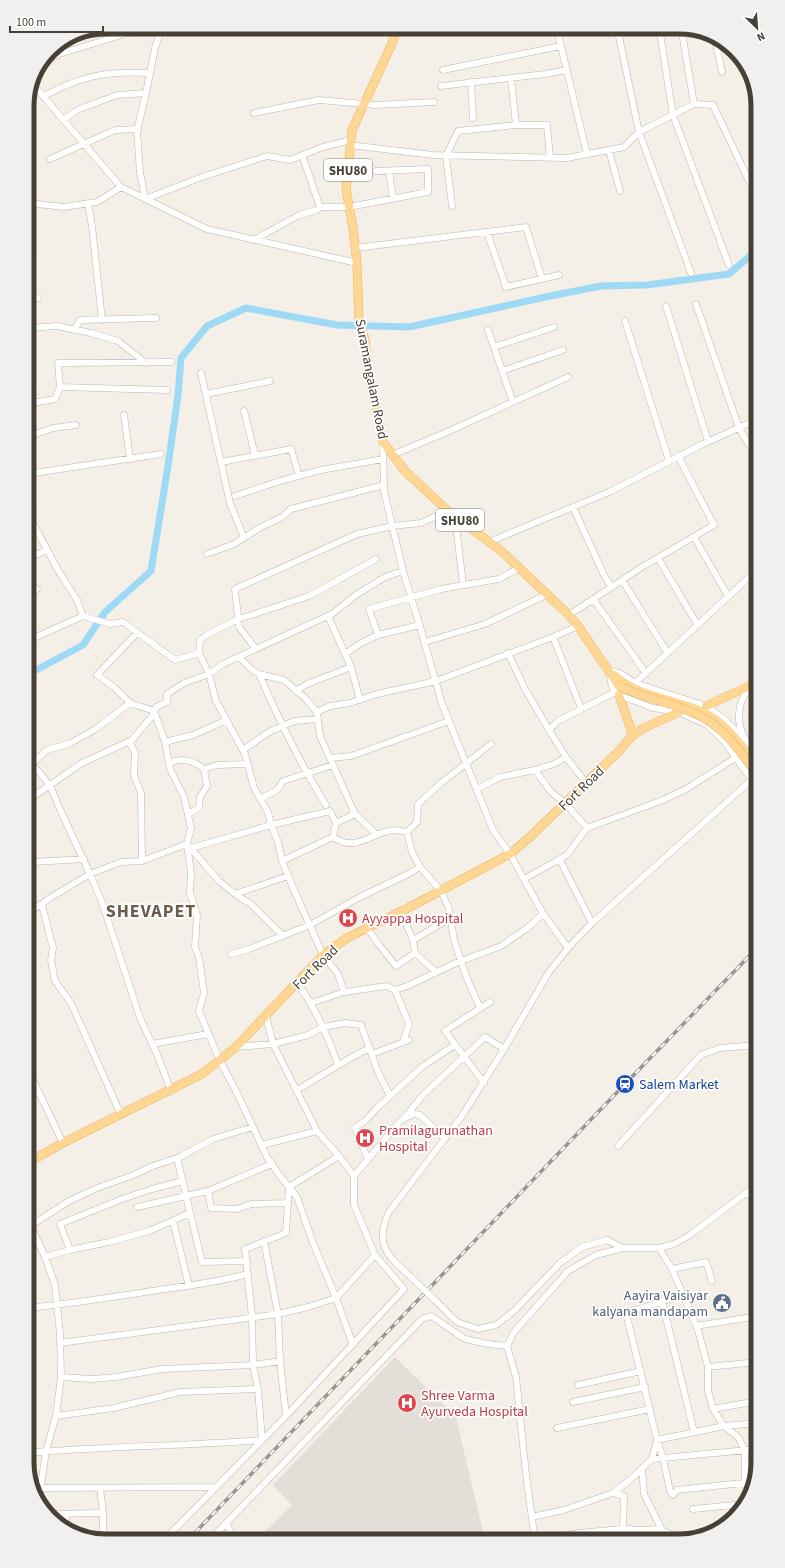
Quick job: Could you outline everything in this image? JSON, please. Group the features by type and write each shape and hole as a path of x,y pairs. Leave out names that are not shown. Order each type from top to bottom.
{"main road":[{"name":"Suramangalam Road","path":"395,34 352,130 346,189 357,264 359,323 365,339 368,372 383,442 405,471 452,513 519,568 569,615 610,671"},
{"name":"SHU80","path":"610,671 618,689"},
{"path":"706,706 751,686"},
{"path":"618,689 634,688 691,707 715,719 730,732 751,758"},
{"path":"618,689 633,735"},
{"path":"618,689 632,692 689,711 712,723 727,736 751,769"},
{"name":"Fort Road","path":"34,1159 63,1143 171,1091 202,1074 236,1047 323,955 347,938 401,912 510,854 586,783 633,735 644,728 679,712"}],"street":[{"path":"52,58 59,54 125,34"},
{"path":"145,199 140,172 138,129 155,48 160,34"},
{"path":"558,34 587,154"},
{"path":"618,34 639,132 691,273"},
{"path":"660,34 673,115 729,265"},
{"path":"682,34 694,104"},
{"path":"716,45 722,72"},
{"path":"443,70 561,46"},
{"path":"441,86 567,70"},
{"path":"44,96 65,85 88,78 117,73 150,73"},
{"path":"511,78 516,125"},
{"path":"471,82 473,118"},
{"path":"36,87 121,187 207,229 357,264"},
{"path":"64,120 77,110 117,95 146,93"},
{"path":"254,113 318,100 376,104 434,102"},
{"path":"145,199 202,177 267,156 290,160 323,146 351,142 446,156 567,158 624,147 639,132 694,104 713,105 751,185"},
{"path":"452,206 446,156 458,131 516,125 547,124 550,158"},
{"path":"50,159 115,130 138,129"},
{"path":"609,150 620,191"},
{"path":"302,155 320,207"},
{"path":"254,240 300,215 317,210 320,207 349,208 428,192 428,169 376,171"},
{"path":"388,170 393,199"},
{"path":"34,204 64,207 97,202 121,187"},
{"path":"88,203 92,226 102,320"},
{"path":"355,248 526,227 542,279"},
{"path":"486,232 506,287 559,275"},
{"path":"34,298 38,298"},
{"path":"696,304 738,428 751,449"},
{"path":"666,306 708,441"},
{"path":"74,330 80,320 156,318"},
{"path":"626,321 669,461"},
{"path":"34,328 57,326 91,333 118,342 146,363"},
{"path":"494,347 554,326"},
{"path":"488,330 513,402"},
{"path":"502,371 563,350"},
{"path":"34,403 54,399 60,387 58,363 171,362"},
{"path":"201,373 230,503 244,538"},
{"path":"392,454 568,377"},
{"path":"206,394 270,380"},
{"path":"60,387 167,390"},
{"path":"244,411 255,455"},
{"path":"124,415 130,459"},
{"path":"489,542 610,492 708,441 751,422"},
{"path":"34,435 53,428 76,425"},
{"path":"383,442 384,491 402,571 420,625 442,704 493,830 510,854 543,914 568,948"},
{"path":"221,462 291,449 299,476"},
{"path":"34,473 161,454"},
{"path":"569,615 622,580 714,526 678,456"},
{"path":"235,496 321,470 383,458"},
{"path":"207,554 234,544 261,527 282,517 291,509 384,485"},
{"path":"572,508 611,587"},
{"path":"256,649 239,627 235,589 357,534 393,526 421,523 452,513 463,585"},
{"path":"34,525 77,600 83,616"},
{"path":"694,537 728,596"},
{"path":"34,556 47,550"},
{"path":"658,558 698,624"},
{"path":"344,992 338,974 323,955 288,876 282,861 278,842 271,825 268,812 254,788 243,750 228,720 216,701 209,674 199,653 200,640 207,635 238,620 309,596 376,559"},
{"path":"378,635 369,609 463,585 499,579 519,568"},
{"path":"34,796 82,763 132,740 156,707 167,702 167,694 184,682 209,674 223,664 328,616 356,594 385,577 402,571"},
{"path":"635,683 645,672 751,575"},
{"path":"622,580 667,652"},
{"path":"425,642 485,624 546,595"},
{"path":"593,599 645,672"},
{"path":"34,638 83,616 110,624 123,622 175,660 199,653"},
{"path":"328,616 351,667 360,700"},
{"path":"345,654 361,643 378,635 420,625"},
{"path":"317,712 330,706 350,703 377,694 436,681 553,637 578,626"},
{"path":"137,633 97,675 114,687 130,703 154,711"},
{"path":"553,637 581,708"},
{"path":"508,653 525,689 549,730 566,757 586,783"},
{"path":"239,657 251,669 259,674 284,680 317,712 320,736 355,814 377,835"},
{"path":"296,691 307,684 351,667"},
{"path":"610,671 620,673 635,683 706,706 724,719 751,746"},
{"path":"259,674 282,726 306,774 326,805"},
{"path":"744,738 738,716 739,705 744,694 751,688"},
{"path":"549,730 558,721 618,689 653,708 679,712 707,725 751,771"},
{"path":"34,759 47,750 71,744 97,728 130,703"},
{"path":"154,711 165,742 169,763 175,781 184,797 191,828 189,846 191,873 190,893 197,915 195,947 199,958 204,993 199,1011 220,1061 272,1164 297,1197 313,1243 336,1298 353,1345"},
{"path":"243,750 269,732 294,721 318,719"},
{"path":"165,742 193,735 228,720"},
{"path":"330,758 351,756 449,721"},
{"path":"129,742 135,752 134,775 141,793 142,861"},
{"path":"407,832 418,822 418,804 441,783 491,744"},
{"path":"477,789 500,777 535,770 554,764 566,757"},
{"path":"524,879 567,855 588,828 663,800 686,789 737,757"},
{"path":"169,763 178,759 189,761 204,769 208,786 200,797 199,808 188,814"},
{"path":"204,769 217,765 248,764"},
{"path":"260,799 277,790 283,781 333,765"},
{"path":"34,766 37,768 55,794 58,805 90,874 103,905 140,1018 171,1091"},
{"path":"535,770 551,792 565,803 588,828"},
{"path":"623,1248 607,1240 582,1247 560,1263 514,1311 496,1325 478,1329 457,1322 391,1259 382,1241 384,1222 389,1212 446,1138 484,1083 549,972 568,948 592,923 751,780"},
{"path":"34,910 53,896 90,874 121,862 142,861 189,846 271,825 330,811 336,823 333,837"},
{"path":"336,823 355,814"},
{"path":"333,837 340,842 360,843 387,831 395,830 407,832"},
{"path":"407,832 412,852 420,867 441,891 449,909 454,940 480,1008"},
{"path":"282,861 333,837"},
{"path":"189,846 219,881 252,905 283,936"},
{"path":"34,862 84,860"},
{"path":"560,860 592,923"},
{"path":"231,954 310,925 360,897 420,867"},
{"path":"235,894 288,876"},
{"path":"42,905 53,948 51,960 55,981 71,1004 120,1115"},
{"path":"401,912 412,940 415,953 436,972"},
{"path":"311,1003 344,992 387,986 396,990 407,986 461,961 501,946 526,929 543,914"},
{"path":"412,940 451,918"},
{"path":"367,928 396,966 415,953"},
{"path":"298,982 323,1027 338,1065"},
{"path":"297,1090 338,1065 371,1051 406,1041 409,1024 396,990"},
{"path":"484,1083 445,1031 490,1002"},
{"path":"169,1534 286,1416 404,1289 375,1255 354,1205 354,1176 317,1131 273,1044 266,1016"},
{"path":"236,1047 273,1044 308,1035 323,1027 345,1023 361,1024 378,1072 390,1096"},
{"path":"152,1044 208,1034"},
{"path":"354,1176 405,1118 423,1095 485,1037 504,1049"},
{"path":"368,1159 355,1128 365,1121 423,1066 456,1044"},
{"path":"618,1146 701,1055 720,1048 751,1046"},
{"path":"34,1080 63,1143"},
{"path":"405,1118 414,1114 420,1115 446,1138"},
{"path":"34,1224 69,1201 97,1188 176,1158 214,1139 253,1127"},
{"path":"262,1145 317,1131"},
{"path":"288,1187 339,1156"},
{"path":"176,1158 183,1181 202,1262 247,1261"},
{"path":"137,1207 187,1197 208,1191 272,1164"},
{"path":"70,1250 60,1224 122,1199 183,1181"},
{"path":"262,1440 258,1389 253,1365 252,1317 245,1248 286,1233 288,1187"},
{"path":"534,1534 516,1377 507,1346 514,1332 568,1271 596,1255 623,1248 659,1248 674,1244 690,1235 751,1190"},
{"path":"208,1191 211,1208 237,1209 251,1204 288,1203"},
{"path":"748,1192 751,1198"},
{"path":"45,1257 149,1231 190,1214"},
{"path":"173,1221 189,1286"},
{"path":"34,1236 45,1257 55,1285 60,1343 61,1377 56,1416 46,1451 40,1491"},
{"path":"264,1241 278,1314 280,1361 286,1416"},
{"path":"659,1248 672,1269 696,1326 708,1367 708,1391 713,1409 724,1426 738,1437 745,1451 749,1480"},
{"path":"60,1343 278,1314 308,1307 336,1298 375,1255"},
{"path":"672,1269 706,1262 712,1281"},
{"path":"34,1307 228,1280 248,1274"},
{"path":"683,1295 626,1313 670,1491 672,1495 677,1490 748,1482"},
{"path":"662,1301 694,1432"},
{"path":"216,1534 422,1319 431,1316 465,1339 507,1346"},
{"path":"696,1326 751,1317"},
{"path":"61,1377 91,1379 116,1377 162,1369 253,1365 280,1361"},
{"path":"708,1367 751,1363"},
{"path":"578,1385 641,1371"},
{"path":"573,1402 645,1387"},
{"path":"56,1416 114,1408 180,1392 258,1389"},
{"path":"713,1409 751,1402"},
{"path":"557,1428 650,1410"},
{"path":"657,1440 724,1426 751,1424"},
{"path":"34,1452 86,1448 154,1447 262,1440"},
{"path":"532,1517 564,1510 612,1493 652,1459 657,1440"},
{"path":"652,1459 751,1450"},
{"path":"642,1468 644,1494 662,1530"},
{"path":"40,1488 216,1487"},
{"path":"100,1488 103,1513 103,1534"},
{"path":"612,1493 624,1496 628,1534"},
{"path":"693,1509 737,1505"},
{"path":"56,1514 103,1513"},
{"path":"66,1514 66,1522"},
{"path":"226,1523 232,1534"},
{"path":"573,1534 626,1529 659,1529 671,1534"}],"shaded area":[{"path":"395,1357 456,1417 483,1534 262,1534 292,1505 273,1485"}],"waterway":[{"path":"34,671 83,645 105,612 151,571 168,466 178,395 181,358 207,326 246,308 337,325 409,327 601,286 647,285 729,274 751,255"}],"railway":[{"path":"194,1534 751,954"}],"place":[{"name":"Ayyappa Hospital","path":"348,918"},
{"name":"Salem Market","path":"625,1084"},
{"name":"Pramilagurunathan Hospital","path":"365,1138"},
{"name":"Aayira Vaisiyar kalyana mandapam","path":"722,1303"},
{"name":"Shree Varma Ayurveda Hospital","path":"407,1403"}],"district":[{"name":"SHEVAPET","path":"151,911"}]}
